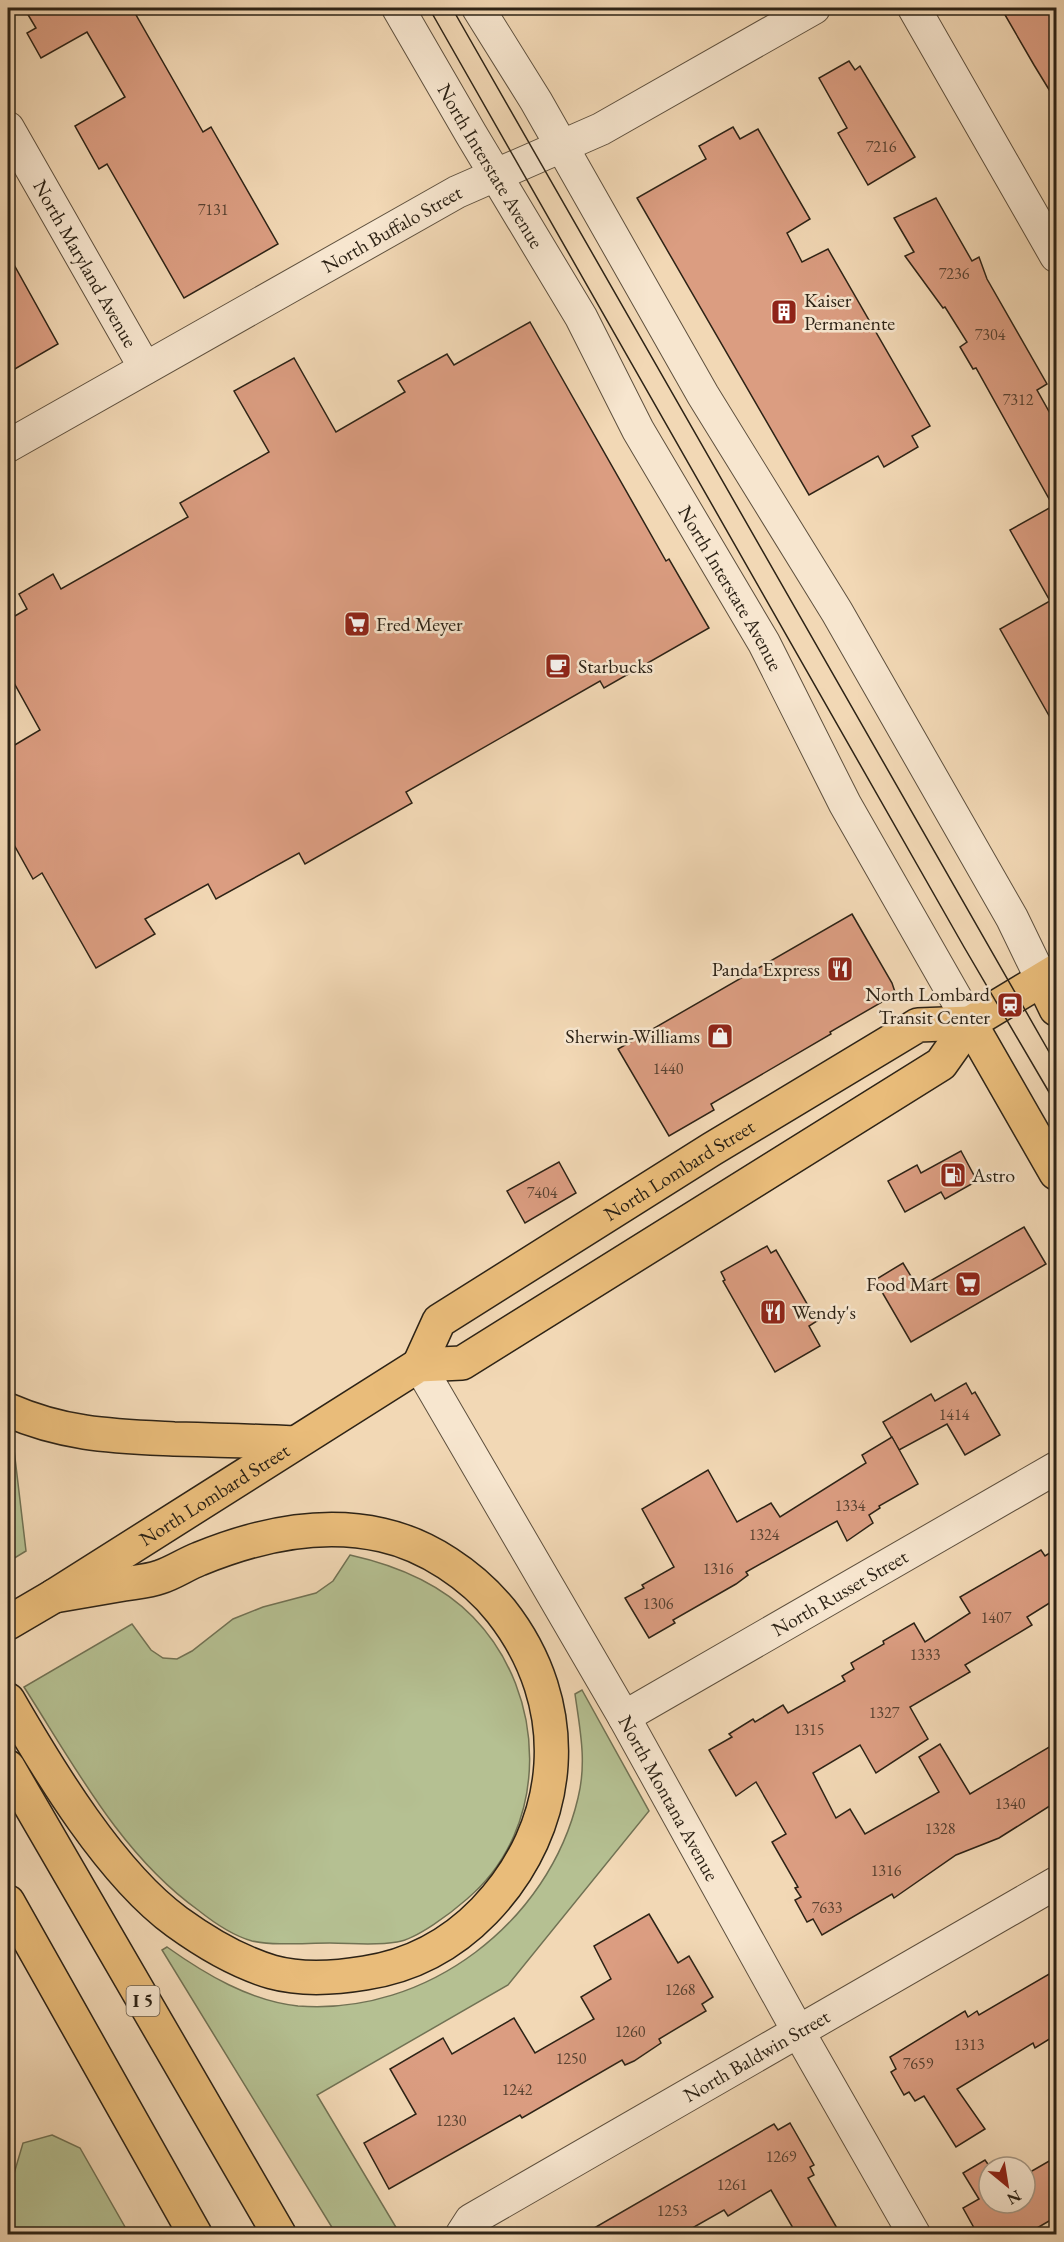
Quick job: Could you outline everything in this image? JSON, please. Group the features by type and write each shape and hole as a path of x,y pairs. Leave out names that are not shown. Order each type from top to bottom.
{"main road":[{"path":"1049,975 1056,1009"},
{"name":"North Lombard Street","path":"8,1623 419,1365 462,1363 941,1064 970,1023 1049,975"},
{"name":"North Lombard Street","path":"419,1365 439,1321 712,1149 918,1025 970,1023"},
{"name":"North Interstate Avenue","path":"970,1023 1056,1173"},
{"path":"8,1410 30,1420 83,1433 294,1443"},
{"path":"8,1701 60,1786 139,1889 175,1921 207,1942 239,1960 275,1973 343,1977 417,1959 445,1944 469,1927 499,1895 523,1862 537,1830 549,1790 552,1748 549,1716 542,1686 529,1654 512,1625 489,1596 463,1574 431,1554 383,1535 359,1531 328,1529 286,1533 220,1551 160,1578 54,1596"},
{"name":"I 5","path":"8,1767 279,2235"},
{"path":"8,1902 195,2235"}],"street":[{"name":"North Interstate Avenue","path":"398,8 589,331 638,430 764,643 845,804 970,1023"},
{"path":"478,8 536,101 703,395 837,612 1012,918 1049,975"},
{"name":"North Buffalo Street","path":"8,446 457,192 601,129 814,8"},
{"path":"914,8 1056,256"},
{"name":"North Maryland Avenue","path":"8,129 145,368"},
{"name":"North Montana Avenue","path":"419,1365 624,1717 914,2235"},
{"name":"North Russet Street","path":"624,1717 1056,1468"},
{"name":"North Baldwin Street","path":"462,2235 471,2220 1056,1883"}],"green space":[{"path":"8,1438 13,1441 26,1551 8,1562"},
{"path":"350,1555 400,1570 446,1594 473,1617 498,1648 516,1684 526,1721 530,1760 526,1799 514,1836 494,1870 460,1905 434,1925 414,1936 397,1942 380,1944 281,1944 252,1941 231,1932 204,1915 170,1888 145,1863 101,1807 24,1687 132,1624 151,1650 163,1658 177,1659 192,1651 233,1619 263,1607 316,1593 333,1581"},
{"path":"582,1690 649,1811 508,1985 317,2095 400,2234 336,2234 162,1950 167,1947 212,1976 245,1992 298,2006 346,2005 392,1995 436,1977 476,1952 511,1921 540,1884 563,1843 581,1785 582,1746 575,1694"},
{"path":"52,2135 80,2148 129,2234 8,2234 8,2194 23,2143"}],"building":[{"path":"24,8 132,8 203,132 211,127 278,244 184,298 107,164 99,169 75,126 125,97 87,32 41,58 27,33 36,28"},
{"path":"1001,8 1056,8 1056,101 1034,65"},
{"path":"849,61 855,70 860,66 915,157 868,185 838,133 847,128 819,78"},
{"name":"Kaiser Permanente","path":"733,127 740,139 758,129 810,219 787,233 802,262 828,249 930,426 912,436 918,447 884,467 878,456 809,495 637,198 706,159 699,146"},
{"path":"936,198 972,261 979,257 987,279 1047,384 1037,390 1056,424 1056,728 1000,629 1050,601 1010,530 1053,506 976,368 973,369 960,347 967,342 945,307 943,308 905,256 914,252 894,218"},
{"path":"8,254 58,344 8,373"},
{"name":"Fred Meyer","path":"530,322 666,561 669,559 709,628 604,688 600,681 406,792 412,803 305,864 299,853 216,899 208,884 145,919 155,934 96,968 42,873 33,879 8,834 8,749 40,730 8,672 8,620 27,609 19,594 53,574 61,589 188,517 180,503 269,452 234,391 294,358 336,432 405,392 398,381 447,354 454,365"},
{"path":"852,914 895,992 889,998 830,1032 831,1034 711,1104 714,1110 669,1136 618,1049"},
{"path":"961,1151 977,1181 945,1199 941,1192 905,1212 888,1181 917,1165 921,1173"},
{"path":"559,1162 576,1193 525,1223 507,1191"},
{"name":"Food Mart","path":"1024,1227 1046,1264 911,1342 875,1280 903,1263 918,1288"},
{"name":"Wendy's","path":"767,1246 771,1253 776,1250 817,1321 809,1326 820,1346 775,1372 723,1281 725,1280 721,1272"},
{"path":"966,1383 972,1394 975,1392 1000,1435 965,1455 947,1424 899,1450 883,1422 931,1394 935,1401"},
{"path":"892,1437 918,1484 879,1506 880,1508 869,1515 873,1523 847,1541 837,1521 746,1572 748,1575 736,1584 673,1620 675,1623 649,1638 625,1598 644,1588 642,1585 674,1567 642,1509 708,1470 737,1522 771,1503 780,1517 866,1463 862,1455"},
{"path":"1056,1549 1056,1599 1027,1617 1032,1625 965,1665 970,1672 910,1707 928,1739 876,1773 860,1745 813,1773 836,1818 850,1809 865,1834 939,1792 919,1757 940,1744 970,1794 1056,1743 1056,1802 999,1838 956,1855 894,1898 892,1894 822,1935 813,1919 807,1922 795,1900 801,1897 795,1888 798,1887 772,1842 786,1834 756,1782 736,1796 709,1750 732,1737 729,1734 753,1719 755,1722 783,1705 788,1713 845,1681 842,1676 854,1669 851,1663 914,1623 925,1642 970,1613 960,1597 1041,1550 1045,1556"},
{"path":"649,1914 678,1963 689,1956 713,1997 702,2004 706,2011 659,2039 661,2043 634,2061 625,2065 622,2060 522,2118 520,2115 389,2189 364,2143 416,2114 390,2069 443,2038 452,2054 514,2018 535,2053 594,2019 581,1997 611,1979 594,1946"},
{"path":"1056,1970 1056,2035 1035,2048 1033,2043 957,2089 985,2129 956,2147 924,2096 915,2101 909,2092 904,2095 891,2072 896,2069 890,2057 965,2011 968,2017 977,2011 979,2015"},
{"path":"790,2123 814,2165 810,2167 814,2175 808,2178 841,2235 797,2235 771,2190 728,2216 724,2210 680,2235 582,2235 774,2124 778,2130"},
{"path":"1056,2157 1056,2217 1025,2235 978,2235 963,2208 977,2200 977,2215 1037,2215 1037,2168"},
{"path":"977,2165 977,2196 963,2173"}],"tram line":[{"path":"429,8 964,947 1056,1104"},
{"path":"452,8 1056,1064"}],"place":[{"name":"Kaiser Permanente","path":"784,312"},
{"name":"Fred Meyer","path":"357,624"},
{"name":"Starbucks","path":"558,666"},
{"name":"Panda Express","path":"840,969"},
{"name":"North Lombard Transit Center","path":"1010,1005"},
{"name":"Sherwin-Williams","path":"720,1036"},
{"name":"Astro","path":"953,1175"},
{"name":"Food Mart","path":"968,1284"},
{"name":"Wendy's","path":"773,1312"}]}
